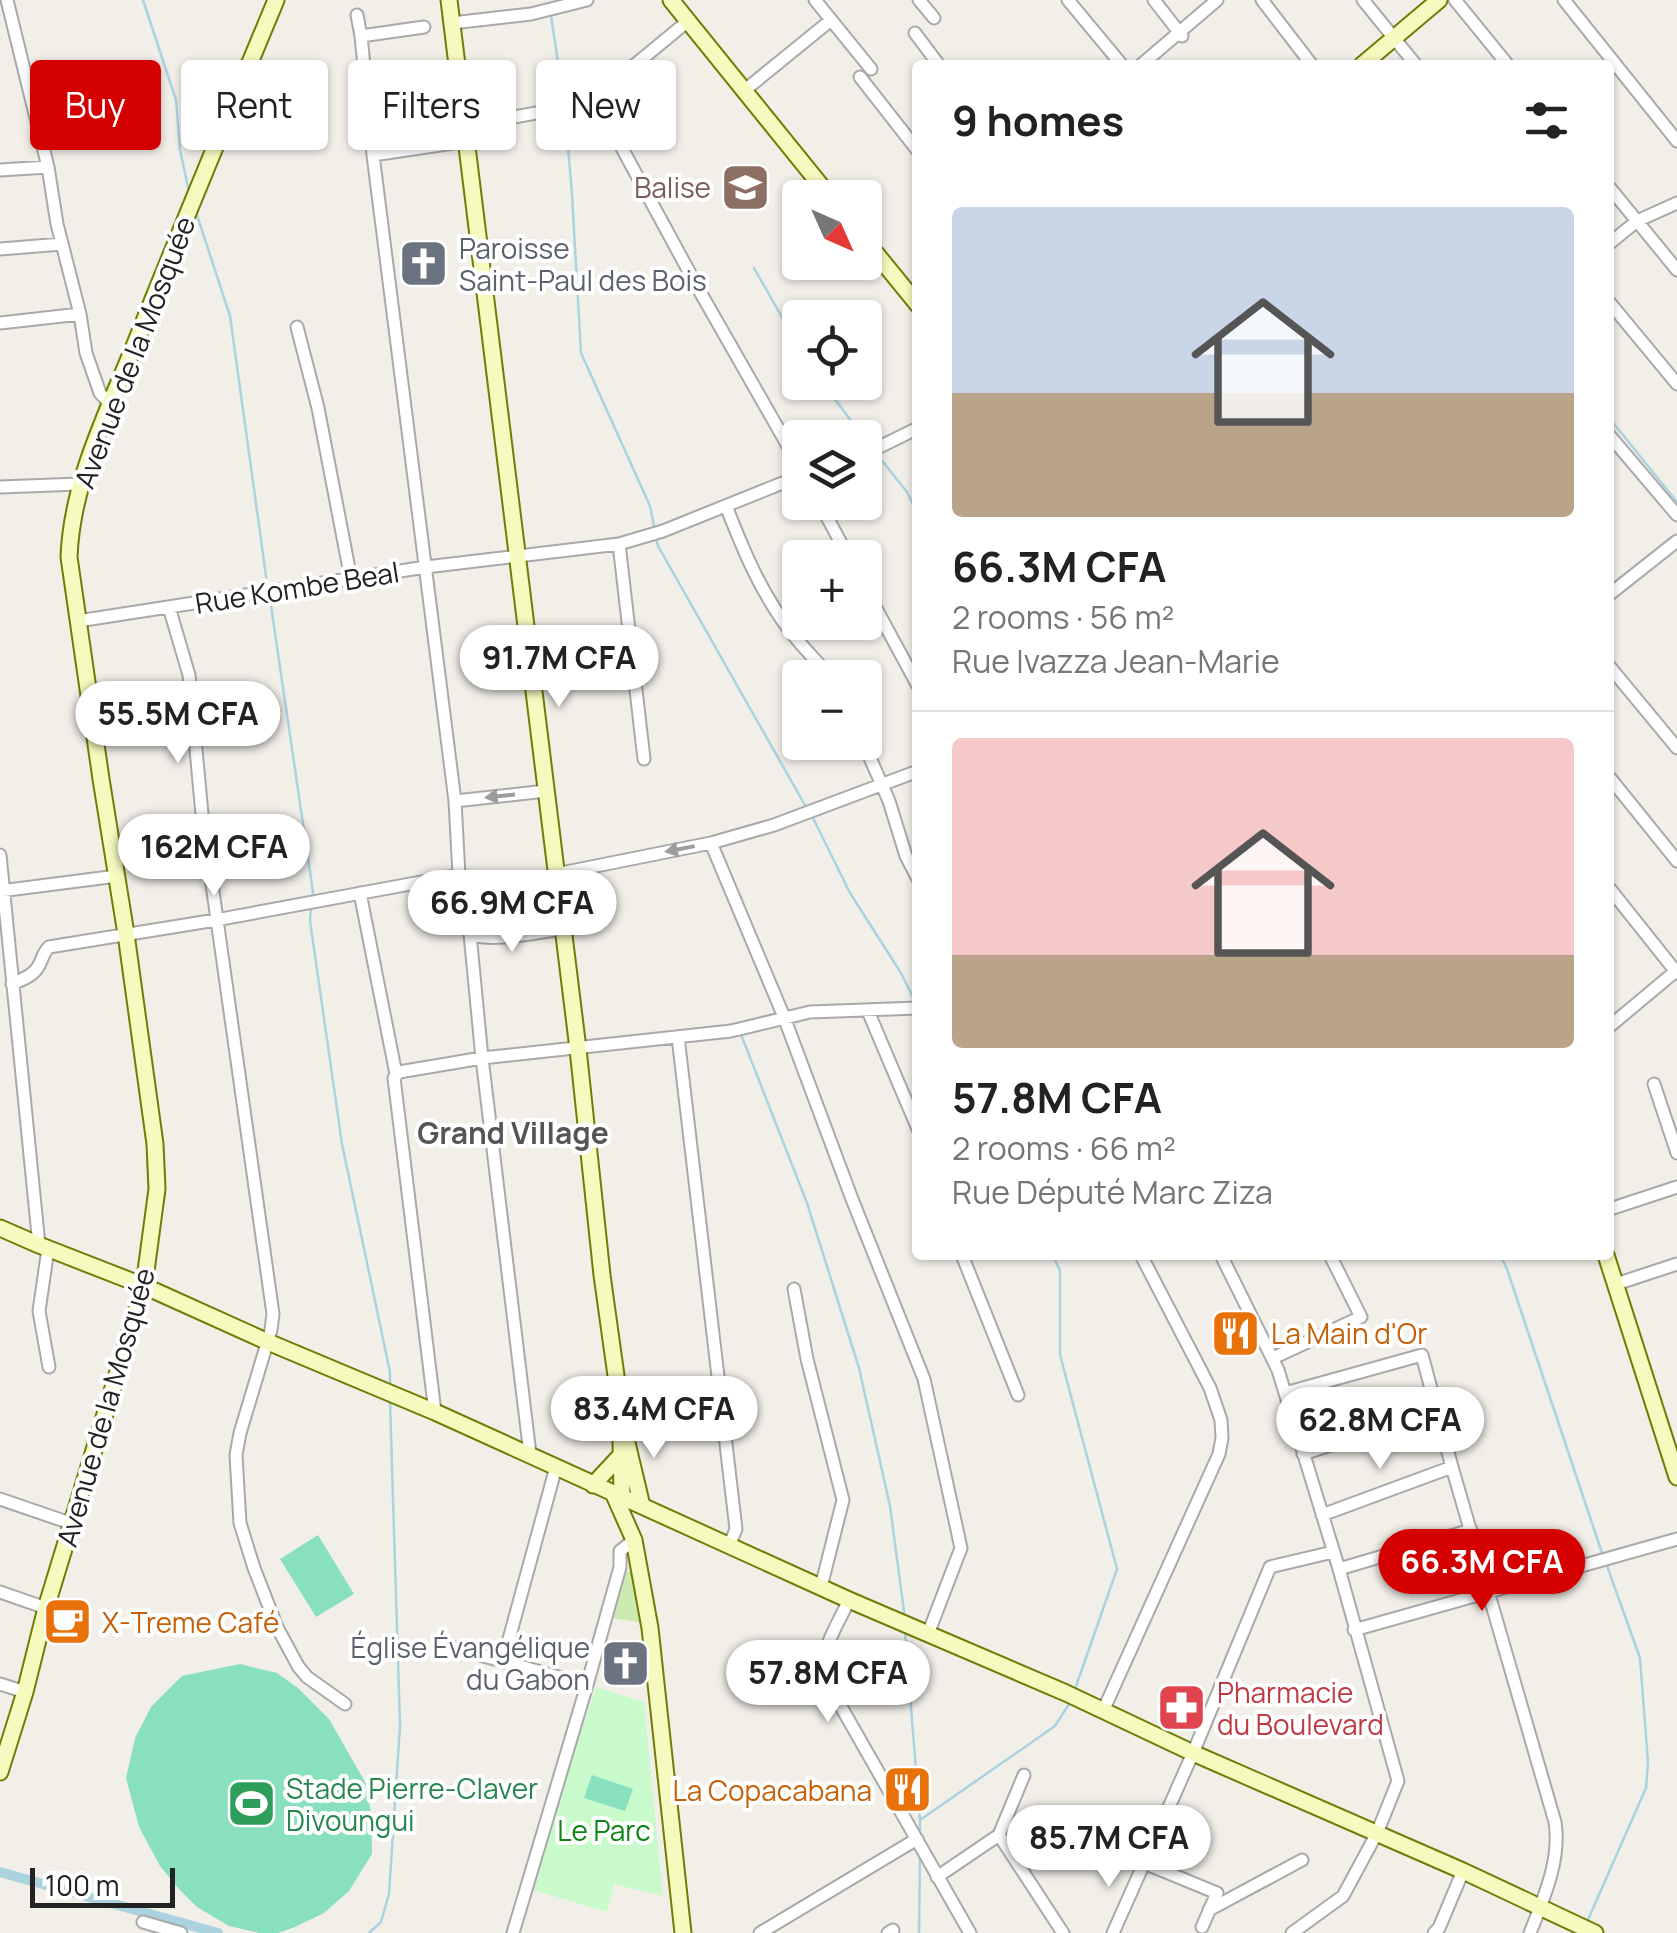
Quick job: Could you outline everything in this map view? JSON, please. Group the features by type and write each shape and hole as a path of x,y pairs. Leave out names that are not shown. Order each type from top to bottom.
{"street":[{"path":"7,0 48,167 86,353 100,393 110,404"},
{"name":"Avenue de la Mosquée","path":"0,1772 144,1286 157,1189 155,1144 126,934 69,557 70,530 80,484 110,404 276,0"},
{"path":"449,0 457,60"},
{"path":"452,24 531,14 587,0"},
{"path":"671,0 816,180"},
{"path":"815,0 912,142"},
{"path":"919,0 934,18"},
{"path":"1068,0 1118,60"},
{"path":"1154,0 1181,34"},
{"path":"1147,60 1217,0"},
{"path":"1262,0 1308,60"},
{"path":"1363,0 1412,60"},
{"path":"1368,60 1439,0"},
{"path":"1455,0 1504,60"},
{"path":"1564,0 1612,60"},
{"path":"356,15 455,801 459,874 470,934 530,1454"},
{"path":"744,90 831,20"},
{"path":"641,60 688,21"},
{"path":"361,36 424,26"},
{"path":"914,34 935,60"},
{"path":"1614,62 1677,141"},
{"path":"374,154 392,150"},
{"path":"468,150 578,1049 602,1276 623,1426 648,1508 634,1540 620,1551 620,1567 587,1685 513,1933"},
{"path":"624,150 782,435"},
{"path":"0,170 48,167"},
{"path":"1614,193 1677,270"},
{"path":"1614,240 1637,221 1677,203"},
{"path":"0,250 62,244"},
{"path":"882,261 912,299"},
{"path":"1614,308 1677,384"},
{"path":"0,323 80,314"},
{"path":"297,328 318,408 351,579"},
{"path":"882,445 912,431"},
{"path":"1614,441 1677,516"},
{"name":"Rue Kombe Beal","path":"78,621 426,567 619,544 782,483"},
{"path":"0,487 80,484"},
{"path":"726,506 752,570 795,638 815,660"},
{"path":"1614,591 1677,540"},
{"path":"619,544 644,759"},
{"path":"169,606 190,675 202,814 273,1314 272,1330 236,1455 240,1522 277,1627 298,1666 346,1704"},
{"path":"882,619 912,675"},
{"path":"1614,672 1677,748"},
{"path":"871,760 912,868"},
{"path":"556,874 712,843 774,826 912,773"},
{"path":"1614,783 1677,860"},
{"path":"455,801 546,791"},
{"path":"712,843 784,1017 924,1380 962,1548 921,1631"},
{"path":"0,855 43,1247 39,1311 49,1366"},
{"path":"12,984 32,973 48,947 459,874"},
{"path":"2,891 117,876"},
{"path":"360,893 396,1074 435,1412"},
{"path":"1614,894 1676,971 1614,1023"},
{"path":"470,934 488,937 563,929"},
{"path":"396,1074 482,1058 731,1031 810,1012 912,1008"},
{"path":"868,1010 912,1115"},
{"path":"678,1037 736,1529 728,1546"},
{"path":"1654,1084 1677,1152"},
{"path":"1614,1208 1677,1186"},
{"path":"0,1228 144,1286 530,1454 728,1546 1377,1833 1582,1930"},
{"path":"964,1260 1018,1395"},
{"path":"1103,1711 1219,1454 1222,1438 1222,1420 1210,1388 1144,1260"},
{"path":"1224,1260 1273,1358 1286,1393 1398,1781 1377,1833 1342,1896 1292,1933"},
{"path":"1273,1358 1361,1317 1332,1260"},
{"path":"1608,1260 1677,1477"},
{"path":"1616,1284 1677,1264"},
{"path":"794,1289 842,1500 821,1587"},
{"path":"1286,1393 1422,1355 1558,1838 1530,1933"},
{"path":"1304,1454 1437,1410"},
{"path":"623,1426 618,1496 634,1540 650,1628 683,1933"},
{"path":"593,1485 620,1456"},
{"path":"502,1662 556,1467"},
{"path":"1322,1516 1452,1467"},
{"path":"0,1499 73,1524"},
{"path":"1339,1570 1471,1530"},
{"path":"1354,1630 1677,1538"},
{"path":"1113,1933 1270,1567 1332,1552"},
{"path":"0,1592 46,1608"},
{"path":"850,1600 826,1647 823,1675 970,1933"},
{"path":"448,1646 587,1685"},
{"path":"0,1684 25,1692"},
{"path":"937,1876 999,1835 1024,1775"},
{"path":"1100,1834 1144,1863 1217,1893 1202,1927"},
{"path":"999,1835 1063,1933"},
{"path":"760,1933 918,1840"},
{"path":"1209,1910 1302,1860"},
{"path":"1434,1933 1463,1872"},
{"path":"142,1922 180,1933"}],"green space":[{"path":"318,1535 354,1594 316,1617 280,1559"},
{"path":"626,1571 640,1573 646,1623 612,1618"},
{"name":"Stade Pierre-Claver Divoungui","path":"240,1664 277,1673 329,1719 365,1782 371,1812 372,1854 349,1891 324,1913 278,1933 229,1926 197,1907 179,1889 160,1866 139,1827 126,1778 135,1738 151,1707 182,1676"},
{"name":"Le Parc","path":"596,1687 644,1702 663,1896 614,1884 607,1912 527,1888"},
{"path":"592,1775 633,1789 625,1811 584,1798"}],"waterway":[{"path":"143,0 176,100 180,150 189,192"},
{"path":"551,16 558,60"},
{"path":"568,150 581,353 650,506 654,526"},
{"path":"195,209 230,316 267,583"},
{"path":"754,268 782,317"},
{"path":"836,400 850,420"},
{"path":"1614,424 1677,502"},
{"path":"882,461 912,502"},
{"path":"656,539 806,807"},
{"path":"270,599 312,900"},
{"path":"813,818 850,893 912,995"},
{"path":"311,907 342,1144 390,1387"},
{"path":"742,1037 807,1203 859,1368 890,1506 905,1619"},
{"path":"1055,1260 1060,1271 1060,1355 1117,1569 1074,1692"},
{"path":"1502,1260 1603,1556"},
{"path":"369,1933 381,1922 389,1894 400,1726 390,1400"},
{"path":"1587,1922 1646,1788 1648,1762 1640,1658 1606,1563"},
{"path":"905,1632 920,1820"},
{"path":"920,1836 920,1820 1055,1726 1069,1704"},
{"path":"919,1933 920,1854"},
{"path":"0,1872 218,1933"}],"place":[{"name":"Balise","path":"746,187"},
{"name":"Paroisse Saint-Paul des Bois","path":"424,264"},
{"name":"La Main d'Or","path":"1236,1333"},
{"name":"X-Treme Café","path":"67,1622"},
{"name":"Église Évangélique du Gabon","path":"625,1663"},
{"name":"Pharmacie du Boulevard","path":"1182,1708"},
{"name":"La Copacabana","path":"907,1790"},
{"name":"Stade Pierre-Claver Divoungui","path":"251,1804"}],"district":[{"name":"Grand Village","path":"513,1132"}]}
